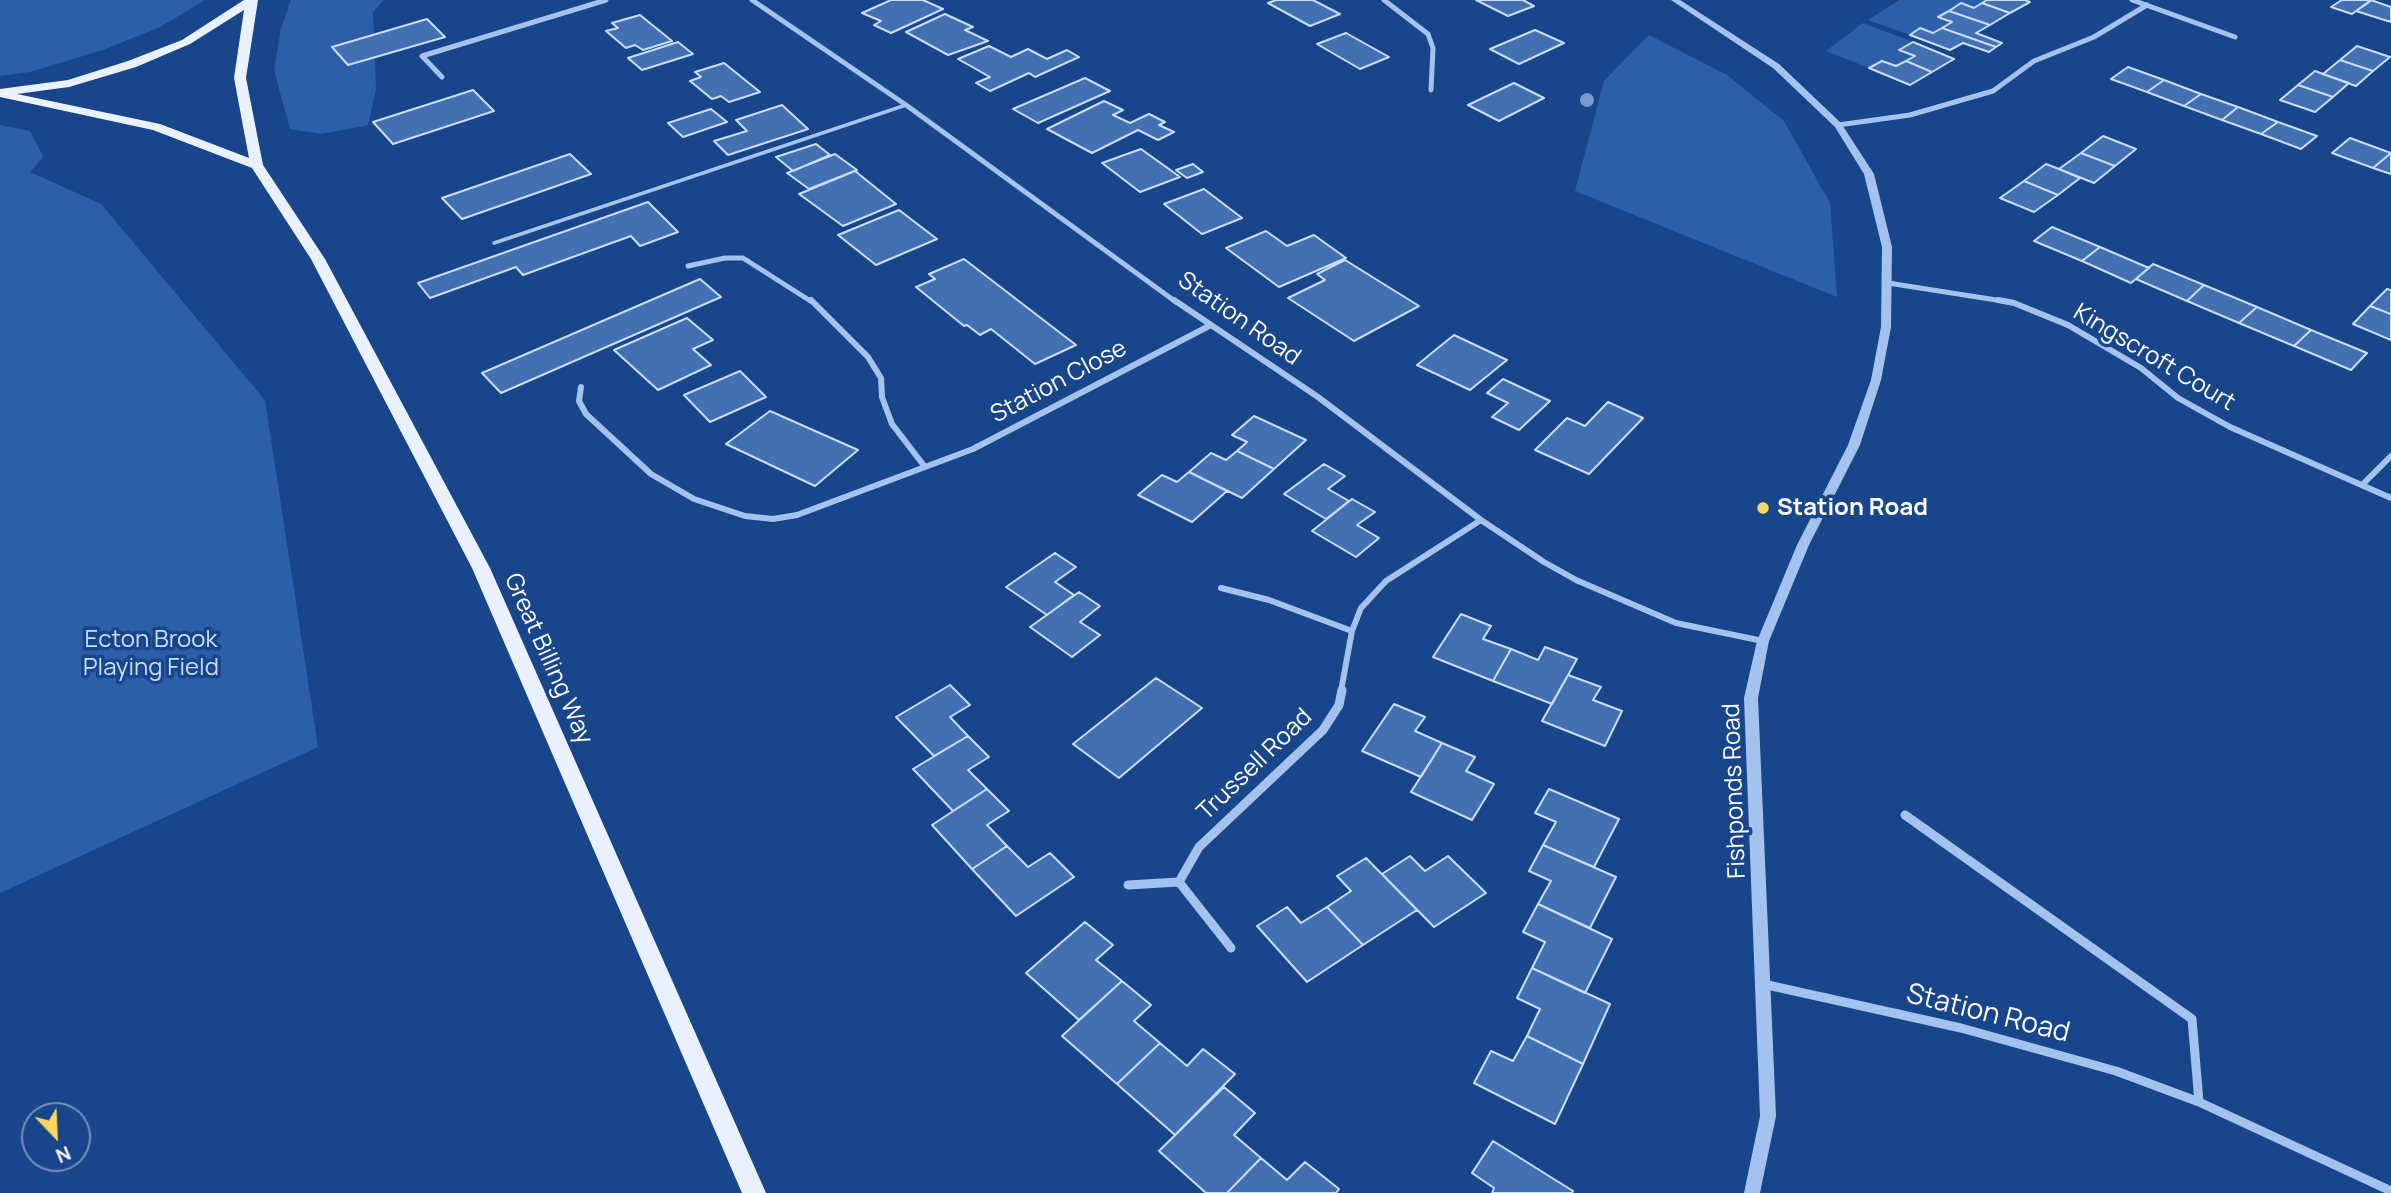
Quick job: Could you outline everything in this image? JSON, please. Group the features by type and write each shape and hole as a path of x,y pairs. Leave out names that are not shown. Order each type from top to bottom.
{"main road":[{"path":"0,94 69,83 132,64 186,42 251,1"},
{"name":"Great Billing Way","path":"251,1 240,78 257,165 318,259 481,568 754,1193"},
{"path":"0,94 156,127 257,165"}],"street":[{"path":"442,77 422,56 606,0"},
{"name":"Station Road","path":"752,0 906,105 1209,326 1318,397 1481,520 1544,562 1618,599 1676,623 1763,641"},
{"path":"1384,0 1428,34 1433,48 1431,90"},
{"name":"Fishponds Road","path":"1675,0 1776,66 1838,125 1869,174 1887,247 1886,327 1876,380 1854,445 1804,545 1763,641 1751,698 1768,1116 1752,1193"},
{"path":"2132,0 2235,37"},
{"path":"1838,125 1910,116 1993,91 2034,61 2094,37 2147,5"},
{"path":"688,267 725,258 743,258 810,300 848,334 868,357 881,378 882,397 892,424 925,467"},
{"name":"Kingscroft Court","path":"1888,283 2014,303 2068,326 2141,368 2178,398 2230,427 2391,498"},
{"name":"Station Close","path":"581,387 579,401 586,414 651,474 694,499 745,516 773,519 797,515 973,449 1209,326"},
{"path":"2362,485 2391,456"},
{"name":"Trussell Road","path":"1179,882 1199,847 1322,730 1334,713 1339,705 1352,631 1362,608 1385,582 1481,520"},
{"path":"1222,588 1269,600 1352,631"},
{"path":"1905,815 2192,1019 2199,1102"},
{"path":"1128,885 1179,882 1231,948"},
{"name":"Station Road","path":"1762,984 1974,1032 2116,1071 2199,1102 2391,1191"}],"lane":[{"path":"494,243 906,105"}],"green space":[{"path":"0,0 205,0 160,27 103,50 30,72 0,76"},
{"path":"291,0 384,0 373,12 376,89 368,125 322,134 290,129 274,70 281,29"},
{"path":"1899,0 1987,0 1974,8 1960,3 1939,17 1952,22 1933,33 1921,28 1910,35 1868,20"},
{"path":"1863,23 1913,42 1900,50 1915,56 1896,66 1882,61 1869,68 1826,51"},
{"path":"1649,35 1727,75 1784,121 1830,203 1837,297 1575,191 1604,81"},
{"name":"Ecton Brook Playing Field","path":"0,125 30,131 43,157 30,172 101,204 265,400 318,747 0,893"}],"building":[{"path":"891,0 923,0 943,9 891,33 874,25 881,21 862,13"},
{"path":"1276,0 1313,0 1340,14 1310,26 1268,3"},
{"path":"1476,0 1523,0 1534,6 1508,16"},
{"path":"1987,0 2030,2 2010,13 1982,3"},
{"path":"2342,0 2372,0 2352,14 2331,7"},
{"path":"2371,0 2391,7 2391,22 2356,11"},
{"path":"1961,3 1974,8 1982,3 2010,13 1990,25 1949,11"},
{"path":"1949,11 1990,25 1976,33 2002,43 1996,47 1942,28 1952,22 1938,17"},
{"path":"945,14 973,27 965,30 988,41 948,55 906,32"},
{"path":"640,15 672,41 643,50 635,45 626,48 606,31 618,28 612,23"},
{"path":"427,19 445,37 348,65 332,47"},
{"path":"1920,28 1933,33 1942,28 1996,47 1989,52 1963,43 1950,50 1910,35"},
{"path":"1535,30 1564,43 1519,64 1490,49"},
{"path":"1346,33 1389,57 1360,69 1317,44"},
{"path":"678,42 693,54 642,70 628,58"},
{"path":"1913,42 1954,59 1932,72 1906,61 1915,56 1899,50"},
{"path":"989,46 1011,57 1028,49 1047,59 1067,50 1079,57 1035,77 1029,73 990,91 976,83 990,77 958,59"},
{"path":"2357,46 2390,57 2373,71 2340,60"},
{"path":"2340,60 2373,71 2356,86 2323,74"},
{"path":"1882,61 1896,66 1906,61 1932,72 1910,85 1869,68"},
{"path":"724,63 760,92 729,102 721,96 712,99 690,81 701,77 695,72"},
{"path":"2128,67 2164,80 2147,92 2111,79"},
{"path":"2315,71 2349,83 2333,97 2298,85"},
{"path":"1085,78 1110,91 1038,123 1013,109"},
{"path":"2164,80 2201,94 2184,106 2147,92"},
{"path":"1514,83 1544,98 1499,121 1468,105"},
{"path":"2298,85 2333,97 2315,112 2280,100"},
{"path":"473,90 494,111 393,144 373,122"},
{"path":"2201,94 2238,107 2222,120 2184,106"},
{"path":"1104,101 1123,110 1113,115 1130,123 1149,114 1165,122 1159,125 1174,132 1158,140 1138,130 1092,153 1047,129"},
{"path":"782,105 808,129 728,155 714,141 747,131 736,120"},
{"path":"2238,107 2278,122 2261,134 2222,120"},
{"path":"711,109 727,122 683,137 668,123"},
{"path":"2278,122 2317,136 2301,149 2261,134"},
{"path":"2103,136 2136,149 2115,166 2081,153"},
{"path":"2350,138 2391,153 2373,168 2332,153"},
{"path":"816,144 830,155 793,171 776,157"},
{"path":"1141,149 1180,177 1140,192 1102,163"},
{"path":"2081,153 2115,166 2094,183 2059,169"},
{"path":"2391,153 2391,174 2373,168"},
{"path":"570,154 591,174 462,219 442,198"},
{"path":"835,154 857,170 809,189 787,173"},
{"path":"1193,164 1203,172 1187,178 1176,170"},
{"path":"2046,164 2080,178 2058,195 2024,181"},
{"path":"855,171 896,204 843,226 799,194"},
{"path":"2024,181 2058,195 2034,212 2000,198"},
{"path":"1204,189 1242,218 1202,234 1164,204"},
{"path":"648,202 678,232 640,246 631,236 523,275 516,267 430,298 418,283"},
{"path":"899,210 937,239 876,265 838,235"},
{"path":"2052,227 2100,247 2082,261 2034,241"},
{"path":"1266,231 1287,246 1314,235 1346,258 1279,287 1226,248"},
{"path":"2100,247 2149,268 2131,283 2082,261"},
{"path":"964,259 1076,345 1035,364 991,329 980,335 967,325 964,326 916,287 935,279 929,274"},
{"path":"1345,260 1419,306 1354,341 1288,298 1325,280 1317,274"},
{"path":"2153,264 2204,285 2187,301 2136,279"},
{"path":"700,279 721,297 501,393 482,373"},
{"path":"2204,285 2257,307 2239,323 2187,301"},
{"path":"2387,289 2391,290 2391,314 2370,306"},
{"path":"2370,306 2391,314 2391,340 2353,324"},
{"path":"2257,307 2311,330 2294,346 2239,323"},
{"path":"687,318 713,340 693,349 711,365 658,390 614,350"},
{"path":"2311,330 2367,353 2351,370 2294,346"},
{"path":"1454,335 1507,360 1470,390 1417,365"},
{"path":"740,371 766,397 710,422 684,395"},
{"path":"1503,379 1550,401 1519,430 1492,417 1508,403 1487,393"},
{"path":"1608,402 1643,418 1589,474 1535,450 1567,418 1585,426"},
{"path":"770,411 858,450 815,486 726,444"},
{"path":"1254,416 1306,440 1274,469 1237,451 1247,442 1232,435"},
{"path":"1237,451 1274,469 1242,498 1189,472 1211,453 1226,460"},
{"path":"1324,464 1345,476 1328,489 1349,501 1326,519 1284,494"},
{"path":"1189,472 1227,491 1192,522 1138,495 1162,475 1177,482"},
{"path":"1352,499 1375,512 1357,525 1379,538 1356,557 1312,531"},
{"path":"1055,553 1076,567 1055,582 1074,595 1047,615 1006,587"},
{"path":"1079,592 1100,606 1080,622 1100,635 1072,657 1030,627"},
{"path":"1461,614 1491,626 1483,639 1511,649 1493,681 1433,657"},
{"path":"1545,647 1577,659 1552,704 1493,681 1511,649 1538,660"},
{"path":"1568,675 1601,687 1593,700 1622,711 1605,746 1542,721"},
{"path":"1156,678 1202,708 1119,778 1073,744"},
{"path":"950,685 970,705 950,717 968,736 934,756 896,717"},
{"path":"1394,704 1425,717 1415,731 1442,743 1421,777 1362,751"},
{"path":"968,736 989,757 968,770 987,789 953,811 913,769"},
{"path":"1442,743 1475,757 1466,771 1494,784 1472,820 1411,792"},
{"path":"987,789 1009,811 987,825 1007,846 972,869 932,825"},
{"path":"1549,789 1619,819 1594,867 1543,845 1556,822 1535,813"},
{"path":"1543,845 1616,877 1590,928 1538,904 1551,881 1529,871"},
{"path":"1007,846 1028,867 1050,853 1074,877 1016,916 972,869"},
{"path":"1410,856 1425,871 1448,856 1486,893 1434,927 1382,874"},
{"path":"1366,858 1417,910 1363,945 1327,907 1351,891 1337,876"},
{"path":"1538,904 1612,939 1585,993 1532,968 1545,942 1523,932"},
{"path":"1287,907 1301,923 1327,907 1363,945 1307,982 1257,926"},
{"path":"1085,922 1113,945 1096,960 1122,981 1079,1020 1026,973"},
{"path":"1532,968 1610,1004 1583,1064 1527,1036 1540,1009 1517,998"},
{"path":"1122,981 1151,1005 1134,1021 1160,1043 1117,1084 1062,1036"},
{"path":"1527,1036 1583,1064 1555,1124 1474,1083 1491,1051 1513,1061"},
{"path":"1160,1043 1187,1066 1203,1049 1235,1074 1175,1135 1117,1084"},
{"path":"1224,1087 1255,1113 1234,1135 1261,1158 1227,1193 1206,1193 1159,1151"},
{"path":"1493,1141 1573,1191 1572,1193 1492,1193 1494,1188 1472,1173"},
{"path":"1261,1158 1287,1180 1305,1162 1339,1189 1336,1193 1227,1193"}],"place":[{"name":"Station Road","path":"1763,508"}]}
